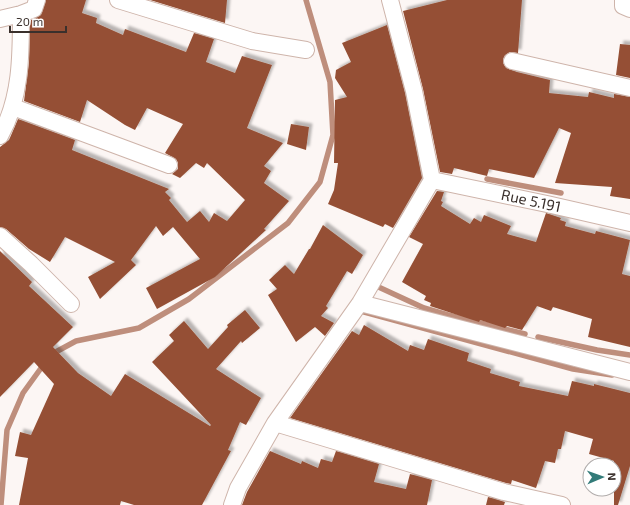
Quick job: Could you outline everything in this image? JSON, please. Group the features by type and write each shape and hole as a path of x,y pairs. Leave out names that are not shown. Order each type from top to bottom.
{"street":[{"path":"0,19 34,9 37,0"},
{"path":"118,0 252,41 306,50"},
{"path":"232,505 238,488 275,423 360,303 432,180 414,91 390,0"},
{"path":"623,0 623,6 630,9"},
{"path":"0,136 13,107 20,75 21,14"},
{"path":"512,61 630,88"},
{"path":"13,107 169,165"},
{"name":"Rue 5.191","path":"432,180 630,223"},
{"path":"0,236 31,264 71,304"},
{"path":"360,303 630,372"},
{"path":"275,423 504,492 562,505"}],"building":[{"path":"46,0 86,0 82,13 97,18 96,23 123,35 125,29 186,52 194,33 214,39 206,62 235,73 242,56 272,65 247,128 283,143 264,166 271,171 264,183 289,201 264,229 266,230 215,277 157,309 146,288 200,259 173,227 163,236 156,226 131,260 136,265 100,299 88,277 115,262 65,237 50,262 29,249 6,229 0,227 0,147 9,140 18,119 75,140 72,150 169,189 165,192 171,198 169,200 187,222 200,211 209,222 214,213 227,221 245,200 207,163 204,168 196,163 180,178 172,174 178,169 178,163 176,159 165,153 183,124 147,108 135,130 87,100 80,122 24,101 29,62 30,23 31,20 41,15"},
{"path":"150,0 227,0 225,23"},
{"path":"447,0 522,0 518,53 510,52 505,55 503,63 506,68 550,80 549,93 588,97 589,92 614,98 614,94 630,97 630,199 610,196 612,187 555,183 571,133 559,128 534,178 489,169 487,176 454,168 452,174 440,172 423,89 403,11"},
{"path":"387,25 405,93 422,178 393,228 385,224 383,227 328,204 334,190 338,163 334,163 335,100 347,97 335,78 336,70 351,62 342,43"},
{"path":"620,44 630,45 630,78 616,75"},
{"path":"291,124 309,127 306,150 287,144"},
{"path":"437,191 444,192 441,206 470,224 474,218 481,222 484,215 511,226 507,234 536,242 546,213 561,218 560,220 566,222 565,226 595,234 596,231 630,240 622,274 630,276 630,347 588,337 592,319 553,307 551,311 537,306 522,330 507,326 505,328 480,320 479,322 430,306 431,303 424,300 426,296 402,282 423,244 409,237"},
{"path":"323,225 363,255 352,274 347,271 326,306 328,308 321,316 334,323 325,336 315,327 296,342 268,295 277,289 269,280 285,265 294,274"},
{"path":"0,251 32,282 29,286 73,327 53,347 78,373 111,396 125,374 210,426 211,425 152,362 174,341 169,335 184,321 208,349 228,327 227,325 245,310 260,328 242,343 241,341 216,369 261,398 246,425 240,422 228,450 231,451 202,505 134,505 121,501 120,505 19,505 28,458 15,456 20,432 31,435 54,384 34,362 0,397"},
{"path":"364,325 408,351 410,345 424,350 428,339 469,353 467,361 491,369 490,373 520,382 519,386 568,396 572,381 594,386 594,384 630,393 630,466 622,492 622,457 600,457 589,454 593,439 565,431 561,449 558,449 555,463 545,461 536,488 512,480 511,484 506,483 290,418 352,331 359,335"},
{"path":"270,451 301,464 302,461 318,468 321,459 332,462 336,451 379,464 374,482 406,489 410,474 432,480 427,505 242,505 247,492"},
{"path":"488,497 505,502 504,505 486,505"},
{"path":"614,497 620,497 618,505 614,505"}],"waterway":[{"path":"52,354 76,341 139,328 189,299 288,223 320,182 333,135 330,82 306,0"},
{"path":"487,179 561,193"},
{"path":"372,284 424,308 525,334"},
{"path":"357,310 573,369 612,375"},
{"path":"538,337 597,350 630,355"},
{"path":"1,505 7,430 23,393 44,364"}]}
